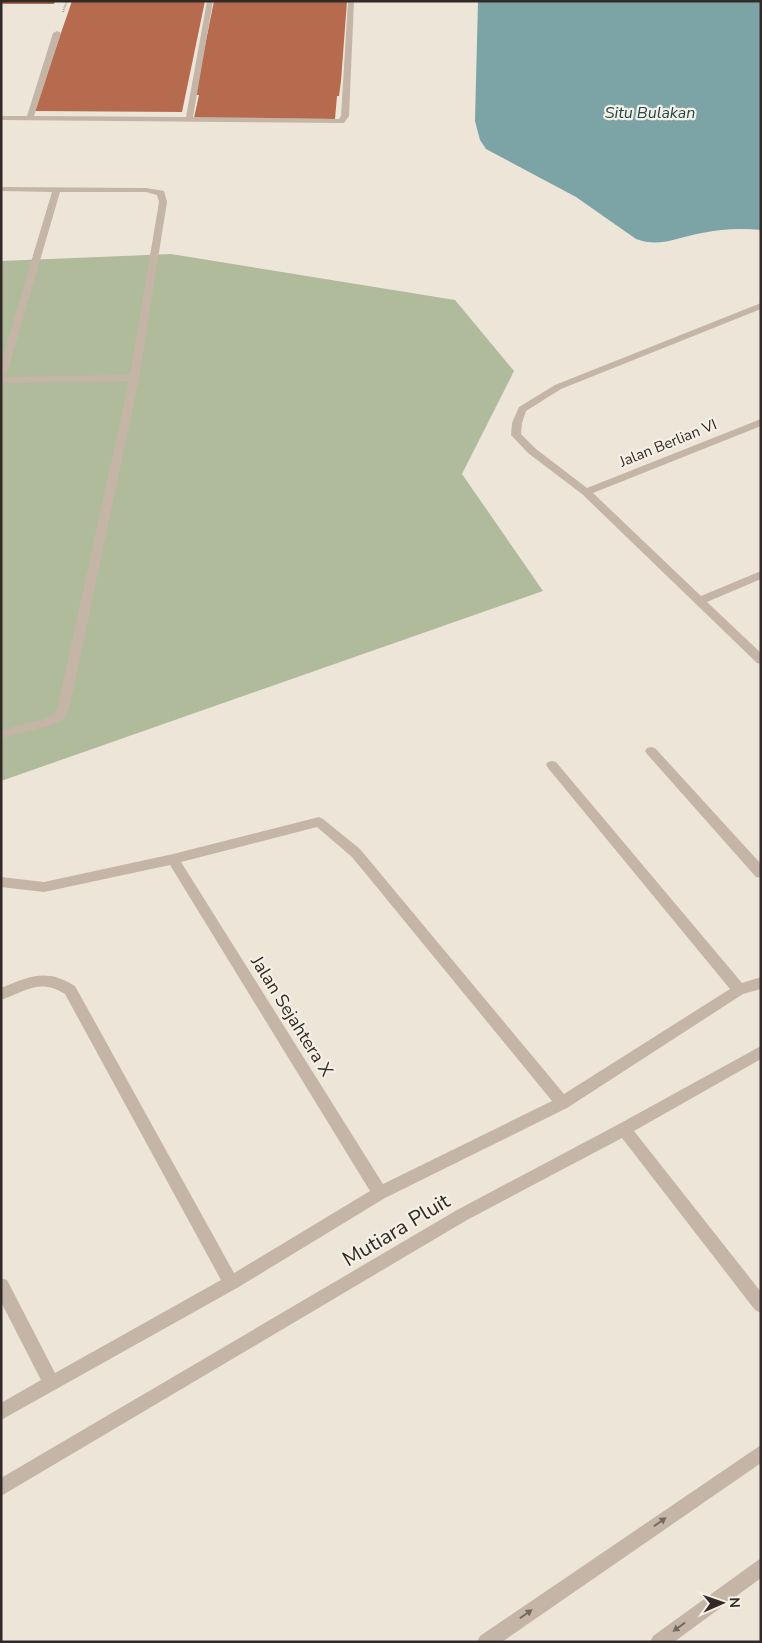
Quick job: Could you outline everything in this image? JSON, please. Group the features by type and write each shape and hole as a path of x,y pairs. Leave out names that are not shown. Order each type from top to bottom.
{"street":[{"path":"189,120 210,1"},
{"path":"1,118 341,121 344,119 351,1"},
{"path":"30,118 57,32"},
{"path":"1,189 146,190 161,193 162,202 134,378 60,716 48,722 1,734"},
{"path":"57,189 1,379 134,378"},
{"path":"761,306 558,387 522,409 517,423 516,435 532,451 586,492 761,660"},
{"name":"Jalan Berlian VI","path":"586,492 761,422"},
{"path":"700,601 761,574"},
{"path":"650,751 761,873"},
{"path":"552,766 739,990"},
{"path":"1,882 44,887 173,859 319,822 356,853 562,1103"},
{"name":"Jalan Sejahtera X","path":"173,859 380,1193"},
{"path":"1,994 42,979 53,980 70,990 231,1283"},
{"path":"1,1412 231,1283 380,1193 562,1103 739,990 761,983"},
{"name":"Mutiara Pluit","path":"1,1488 462,1215 624,1129 761,1052"},
{"path":"624,1129 761,1305"},
{"path":"1,1285 52,1384"},
{"path":"486,1642 761,1453"},
{"path":"659,1642 761,1567"}],"green space":[{"path":"171,254 455,300 514,371 462,474 543,591 1,781 1,261"}],"water":[{"name":"Situ Bulakan","path":"478,1 761,1 761,230 716,231 661,242 636,239 576,197 486,149 480,140 475,121"}],"building":[{"path":"1,1 55,1 54,4 1,4"},
{"path":"72,1 205,1 182,112 34,111"},
{"path":"214,1 347,1 341,81 339,96 337,96 335,119 194,118 199,95 195,95"}]}
